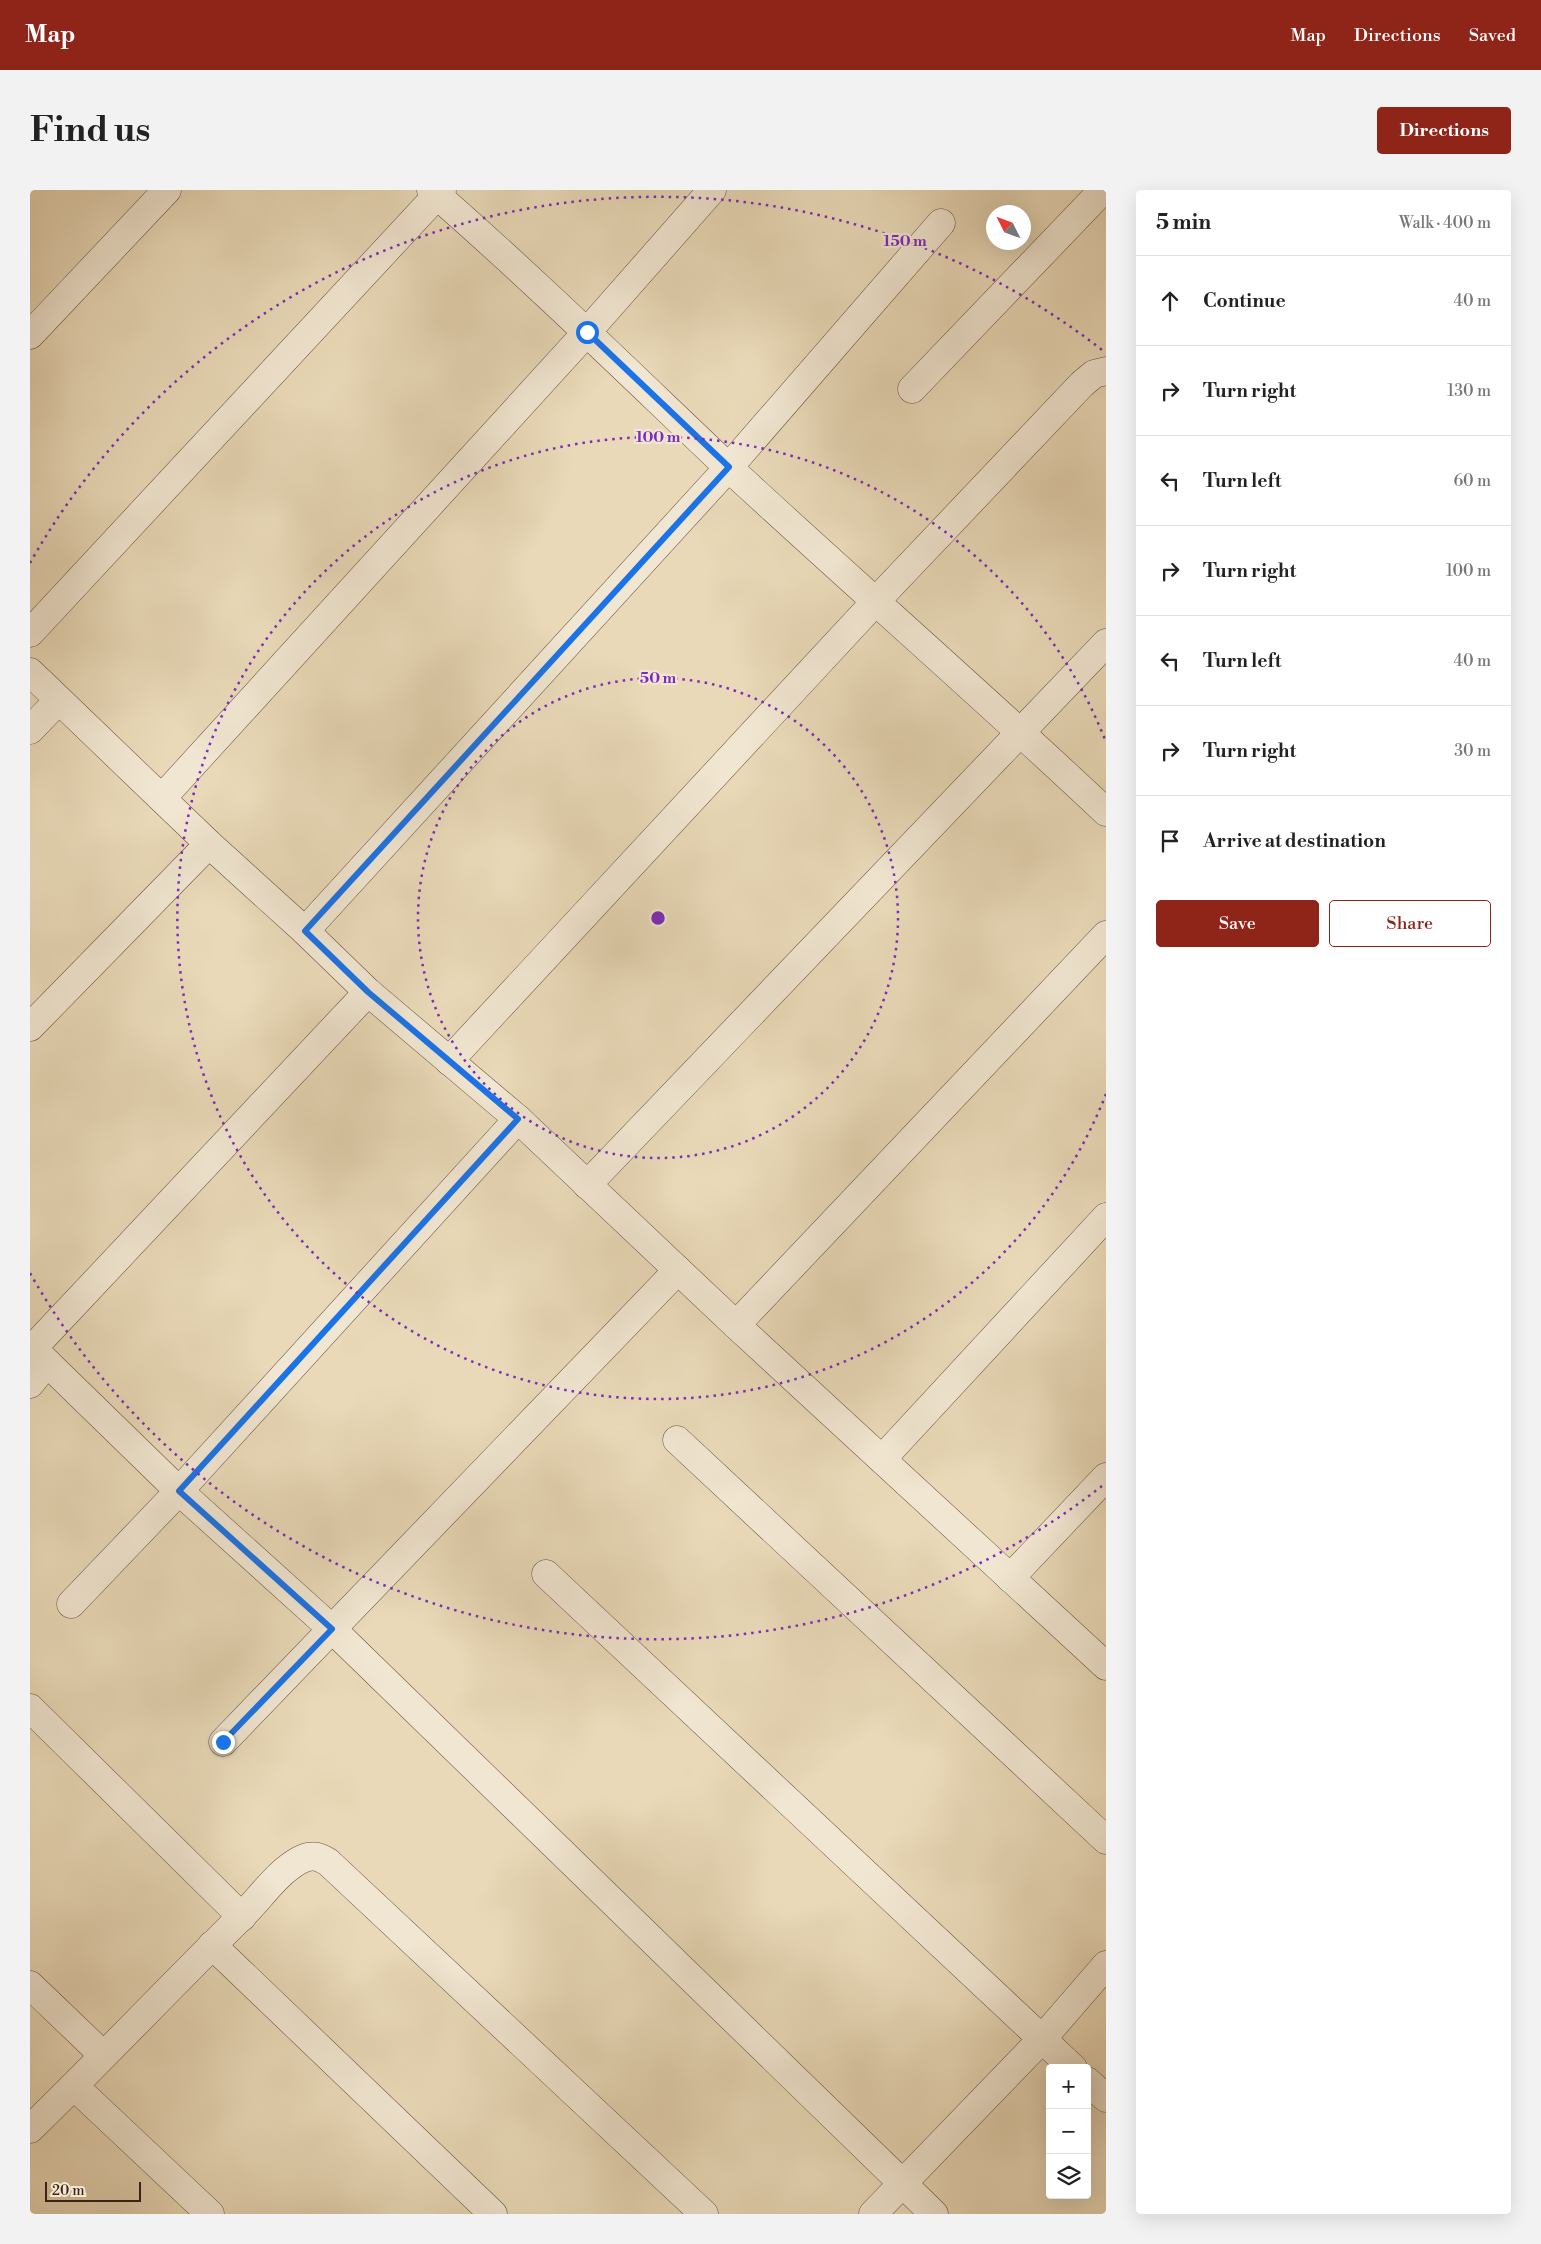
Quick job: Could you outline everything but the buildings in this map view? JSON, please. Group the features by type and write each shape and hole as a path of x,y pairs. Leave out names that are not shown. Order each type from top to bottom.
{"street":[{"path":"30,335 167,190"},
{"path":"162,798 587,332 712,190"},
{"path":"912,389 1103,190"},
{"path":"30,634 437,192 729,467 1021,732 1106,812"},
{"path":"305,931 729,467 941,223"},
{"path":"450,1061 876,601 1082,384 1094,374 1106,370"},
{"path":"587,1185 1106,643"},
{"path":"30,672 209,844 305,931 368,992 518,1119 736,1325 1106,1666"},
{"path":"30,730 59,700"},
{"path":"30,1027 209,844"},
{"path":"736,1325 1106,934"},
{"path":"30,1384 37,1352 368,992"},
{"path":"72,1604 179,1491 518,1119"},
{"path":"882,1459 1106,1217"},
{"path":"223,1742 678,1270"},
{"path":"37,1352 179,1491 332,1629 934,2214"},
{"path":"677,1440 1106,1840"},
{"path":"1010,1578 1106,1478"},
{"path":"546,1574 1069,2064"},
{"path":"30,1708 242,1917"},
{"path":"30,2129 242,1917 283,1873 298,1860 307,1856 318,1856 328,1862 704,2214"},
{"path":"212,1945 494,2214"},
{"path":"873,2214 901,2183 1042,2040 1106,1965"},
{"path":"30,1985 103,2055"},
{"path":"1091,2085 1106,2098"},
{"path":"74,2086 210,2214"}],"route":[{"path":"223,1742 332,1629 179,1491 518,1119 368,992 305,931 729,467 587,332"}]}
